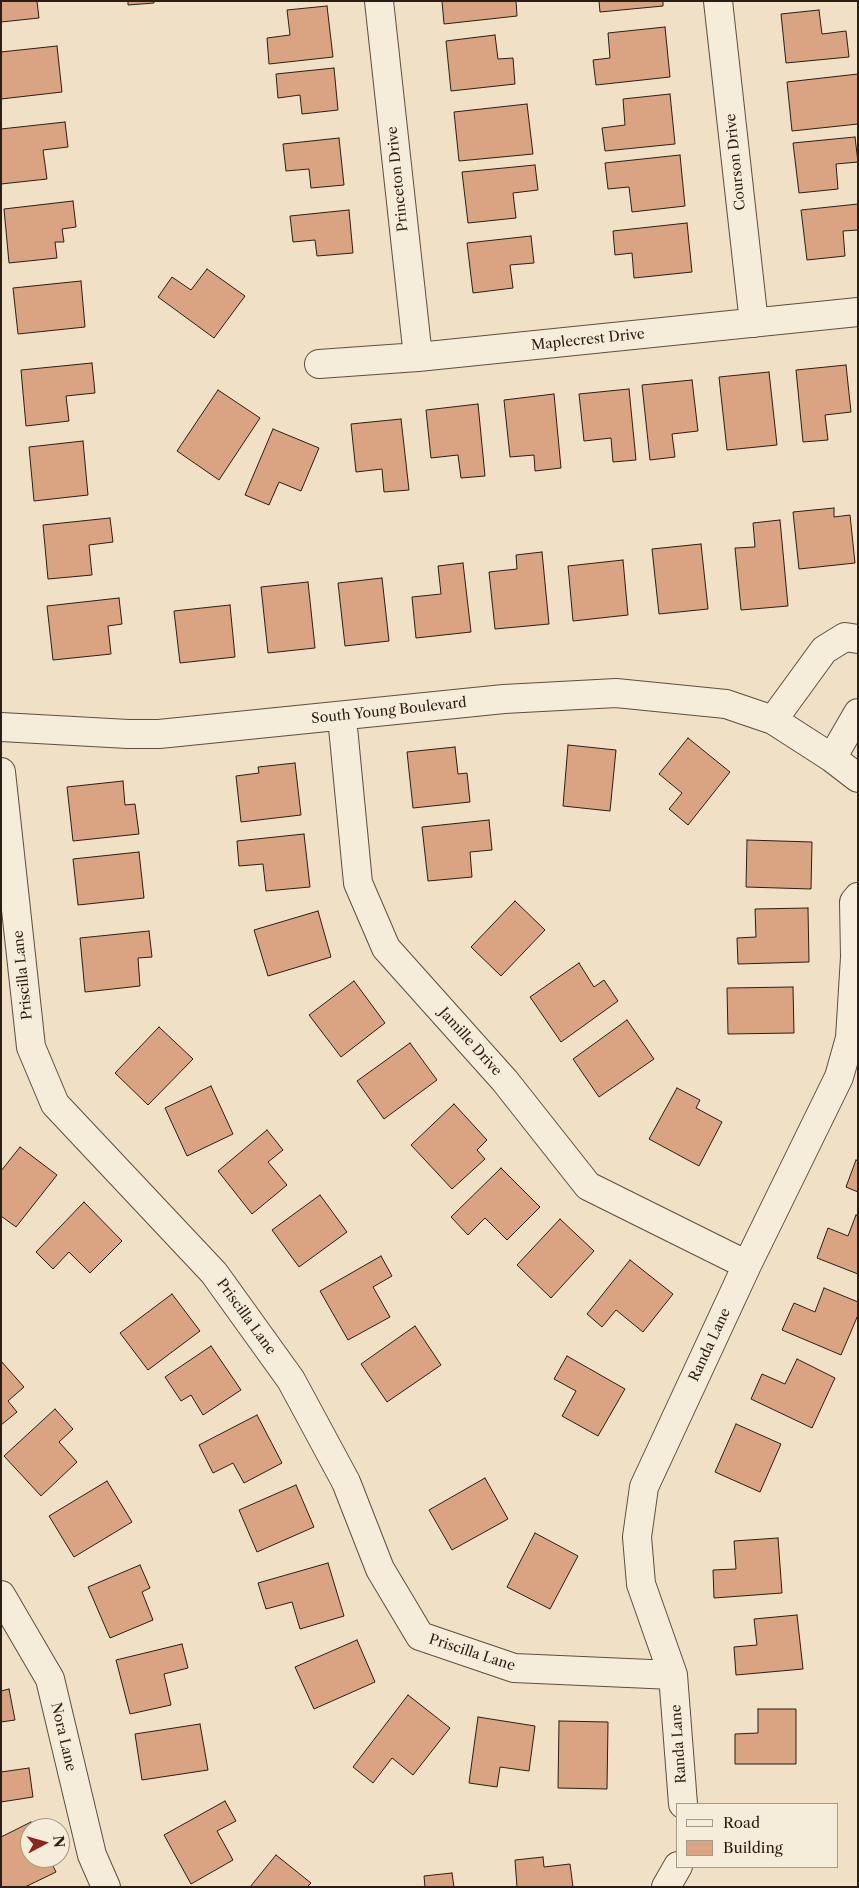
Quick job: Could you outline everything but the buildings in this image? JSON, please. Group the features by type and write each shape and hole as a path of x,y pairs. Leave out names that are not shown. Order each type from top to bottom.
{"street":[{"name":"Princeton Drive","path":"379,1 418,357"},
{"name":"Courson Drive","path":"718,1 754,323"},
{"name":"Maplecrest Drive","path":"319,364 418,357 858,312"},
{"path":"773,720 824,650 845,637 858,639"},
{"name":"South Young Boulevard","path":"1,727 159,734 342,717 504,699 616,693 726,704 773,720 832,758 858,778"},
{"path":"832,758 858,713"},
{"name":"Jamille Drive","path":"342,717 358,883 386,948 505,1081 588,1186 747,1265"},
{"name":"Priscilla Lane","path":"1,772 31,1047 55,1104 214,1273 291,1380 346,1482 380,1569 420,1636 514,1668 674,1675"},
{"name":"Randa Lane","path":"683,1803 674,1675 642,1584 637,1537 644,1487 841,1069 850,1038 855,957 854,902 858,897"},
{"name":"Nora Lane","path":"1,1595 50,1680 92,1855 106,1887"},
{"path":"666,1887 677,1868"}]}
